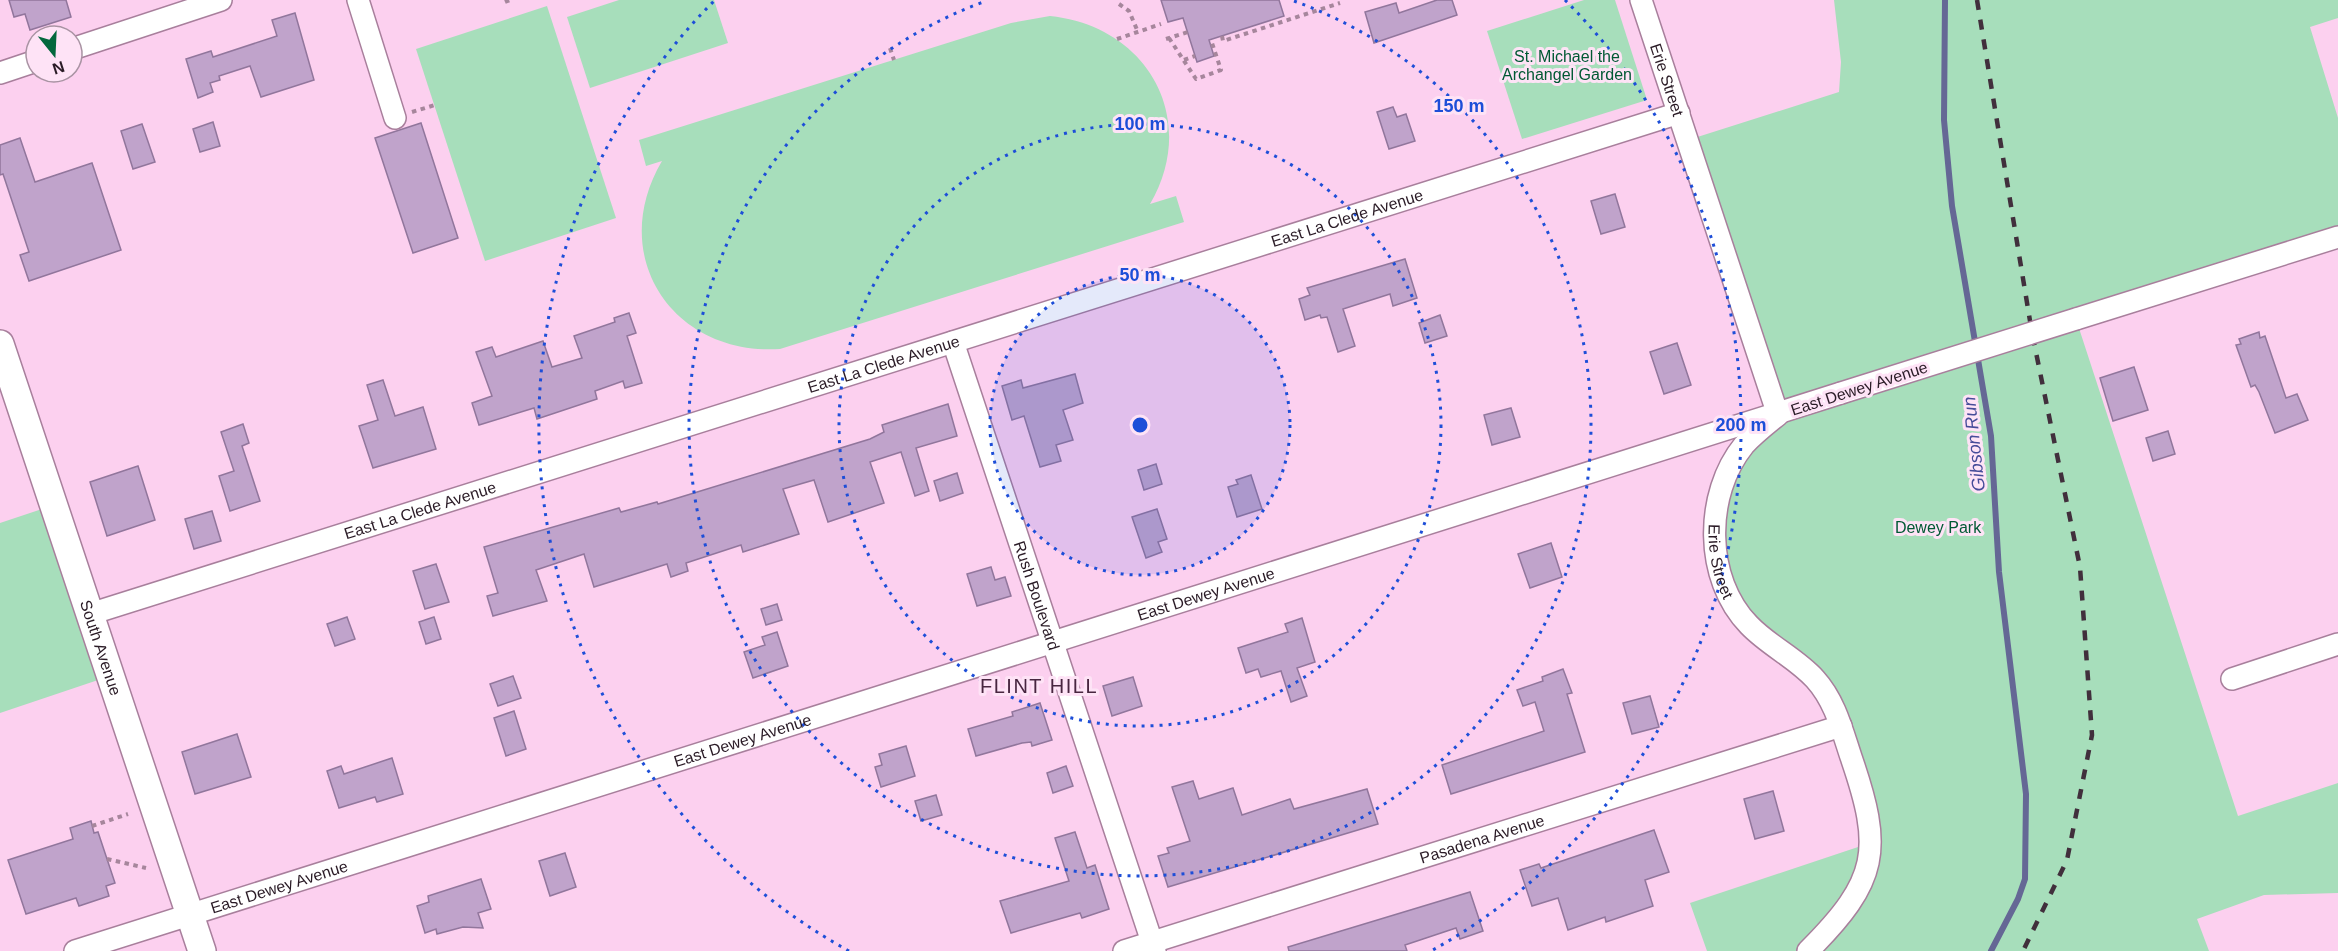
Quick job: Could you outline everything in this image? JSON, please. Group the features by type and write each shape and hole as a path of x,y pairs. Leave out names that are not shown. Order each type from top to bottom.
{"main road":[{"name":"South Avenue","path":"2,356 202,951"}],"street":[{"path":"84,45 221,0"},
{"path":"357,0 395,118"},
{"name":"Erie Street","path":"1641,0 1778,415 1744,445 1726,478 1716,519 1714,547 1717,567 1723,586 1747,624 1816,680 1831,701 1867,804 1871,851 1864,879 1837,923 1808,951"},
{"path":"0,73 24,65"},
{"name":"East La Clede Avenue","path":"90,614 1679,113"},
{"name":"East Dewey Avenue","path":"75,951 2338,237"},
{"name":"Rush Boulevard","path":"953,342 1153,946"},
{"path":"2232,679 2338,644"},
{"name":"Pasadena Avenue","path":"1124,951 1153,946 1841,726"}],"path":[{"path":"505,2 510,0"},
{"path":"1222,36 1223,41 1340,3"},
{"path":"1119,4 1129,11 1138,32"},
{"path":"1117,39 1161,24"},
{"path":"1188,32 1168,38 1196,78 1221,70 1211,40"},
{"path":"890,48 894,60"},
{"path":"1184,60 1196,56"},
{"path":"92,826 128,814"},
{"path":"107,859 146,868"}],"green space":[{"path":"619,0 714,0 728,43 590,88 567,17"},
{"name":"St. Michael the Archangel Garden","path":"1584,0 1615,0 1647,100 1522,139 1487,31"},
{"name":"Dewey Park","path":"1834,0 2338,0 2338,18 2310,27 2338,118 2338,237 2076,319 2238,816 2338,783 2338,893 2264,895 2197,919 2209,951 1707,951 1690,903 1870,843 1841,726 1723,586 1726,479 1778,414 1688,140 1839,92 1841,62"},
{"path":"547,6 616,218 485,261 416,49"},
{"path":"1050,16 1084,23 1114,38 1137,57 1155,82 1166,109 1169,140 1164,172 1150,204 1176,196 1184,222 780,349 742,347 709,336 681,318 660,293 647,264 642,231 647,197 662,161 646,166 639,140 1011,23"},
{"path":"54,505 110,676 0,713 0,523"}],"building":[{"path":"9,0 66,0 71,17 49,24 28,24 25,14 14,17"},
{"path":"1161,0 1279,0 1284,16 1209,40 1214,56 1197,62 1183,18 1168,22"},
{"path":"1437,0 1452,0 1457,15 1374,43 1365,12 1396,3 1399,13"},
{"path":"295,13 314,80 261,97 250,66 219,76 220,80 210,83 213,92 198,98 186,59 211,51 213,57 277,36 272,20"},
{"path":"1393,107 1397,117 1406,114 1415,141 1389,149 1377,112"},
{"path":"213,122 220,146 200,152 193,129"},
{"path":"421,123 458,238 413,253 375,138"},
{"path":"142,124 155,162 133,169 121,131"},
{"path":"20,138 35,182 92,163 121,250 29,281 20,255 29,252 3,174 0,175 0,145"},
{"path":"1615,194 1625,227 1601,234 1591,201"},
{"path":"1405,259 1417,298 1393,306 1390,294 1343,309 1355,346 1338,352 1327,317 1321,318 1320,315 1305,320 1299,299 1310,295 1307,288"},
{"path":"629,313 636,333 627,336 642,383 625,388 623,381 595,391 597,399 537,419 534,408 479,425 472,403 492,396 476,352 492,347 496,357 543,341 552,367 582,358 574,336 615,322 614,318"},
{"path":"1440,315 1447,336 1425,343 1419,323"},
{"path":"2259,332 2260,338 2265,336 2286,398 2297,394 2308,420 2275,433 2259,392 2255,385 2251,387 2236,345 2241,344 2239,339"},
{"path":"1677,343 1691,385 1664,394 1650,352"},
{"path":"2134,367 2148,410 2113,421 2100,378"},
{"path":"1075,374 1083,403 1063,410 1073,440 1056,445 1061,461 1040,467 1024,416 1012,420 1002,386 1021,380 1023,388"},
{"path":"383,380 395,416 423,407 436,449 373,468 359,426 378,420 367,385"},
{"path":"948,404 957,436 916,448 929,491 915,496 901,452 870,462 884,503 828,522 814,480 783,489 799,534 743,552 741,545 686,563 688,571 671,577 667,564 594,587 584,554 536,570 547,601 493,616 487,596 498,593 484,547 619,508 621,512 657,502 658,504 870,439 884,432 882,425"},
{"path":"1511,408 1520,437 1492,445 1484,415"},
{"path":"243,424 249,443 242,446 260,501 230,511 219,476 234,471 221,432"},
{"path":"2168,431 2175,454 2153,461 2146,438"},
{"path":"1156,464 1162,484 1144,490 1138,470"},
{"path":"138,466 155,520 107,536 90,482"},
{"path":"957,473 963,493 940,501 934,481"},
{"path":"1251,475 1262,509 1237,517 1228,487 1238,484 1236,480"},
{"path":"1157,509 1167,539 1158,542 1162,552 1146,558 1132,517"},
{"path":"212,511 221,541 194,549 185,519"},
{"path":"1551,543 1562,577 1530,588 1518,554"},
{"path":"436,564 449,602 425,609 413,571"},
{"path":"991,567 995,580 1005,577 1011,596 977,606 967,574"},
{"path":"777,604 782,620 766,625 761,609"},
{"path":"347,617 355,639 335,646 327,624"},
{"path":"434,617 441,639 426,644 419,622"},
{"path":"1302,618 1315,662 1297,668 1307,696 1291,702 1281,671 1261,677 1258,669 1246,673 1238,648 1288,632 1285,624"},
{"path":"777,632 788,666 753,678 744,652 765,645 762,637"},
{"path":"1563,669 1572,693 1567,694 1585,752 1451,794 1442,765 1544,731 1535,702 1523,706 1517,690 1543,681 1542,677"},
{"path":"513,676 521,698 498,706 490,684"},
{"path":"1133,677 1142,706 1112,716 1103,686"},
{"path":"1650,696 1659,727 1632,734 1623,703"},
{"path":"1040,703 1052,740 1032,746 1031,742 1022,743 976,756 968,729 1013,716 1012,712"},
{"path":"514,711 526,749 506,756 494,718"},
{"path":"237,734 251,777 195,794 182,752"},
{"path":"906,746 915,776 881,787 875,767 882,765 879,754"},
{"path":"392,758 403,794 377,802 375,797 339,808 327,771 341,766 344,774"},
{"path":"1066,766 1073,786 1053,793 1047,773"},
{"path":"1193,781 1199,799 1233,788 1242,815 1290,799 1294,809 1367,789 1378,824 1168,887 1158,856 1169,853 1167,848 1190,841 1172,787"},
{"path":"1773,791 1784,831 1755,839 1744,799"},
{"path":"936,795 942,815 921,821 915,801"},
{"path":"91,821 94,833 98,832 115,883 106,886 109,896 79,906 76,898 26,914 8,860 73,839 70,828"},
{"path":"1654,830 1669,872 1645,880 1653,906 1606,922 1605,917 1568,930 1558,898 1532,906 1520,870 1539,864 1541,868"},
{"path":"1075,832 1087,868 1095,865 1109,909 1082,918 1080,913 1011,933 1000,901 1069,881 1055,838"},
{"path":"565,853 576,887 550,896 539,861"},
{"path":"481,879 491,909 478,913 483,928 463,927 437,934 436,929 425,933 417,906 429,902 428,896"},
{"path":"1470,892 1483,931 1460,939 1456,928 1405,945 1407,951 1289,951 1288,947"}],"waterway":[{"name":"Gibson Run","path":"1945,0 1944,120 1952,206 1991,436 1999,572 2026,794 2025,879 2018,899 1991,951"}],"railway":[{"path":"1977,0 2032,333 2080,567 2092,735 2067,860 2023,951"}],"district":[{"name":"FLINT HILL","path":"1039,686"}]}
